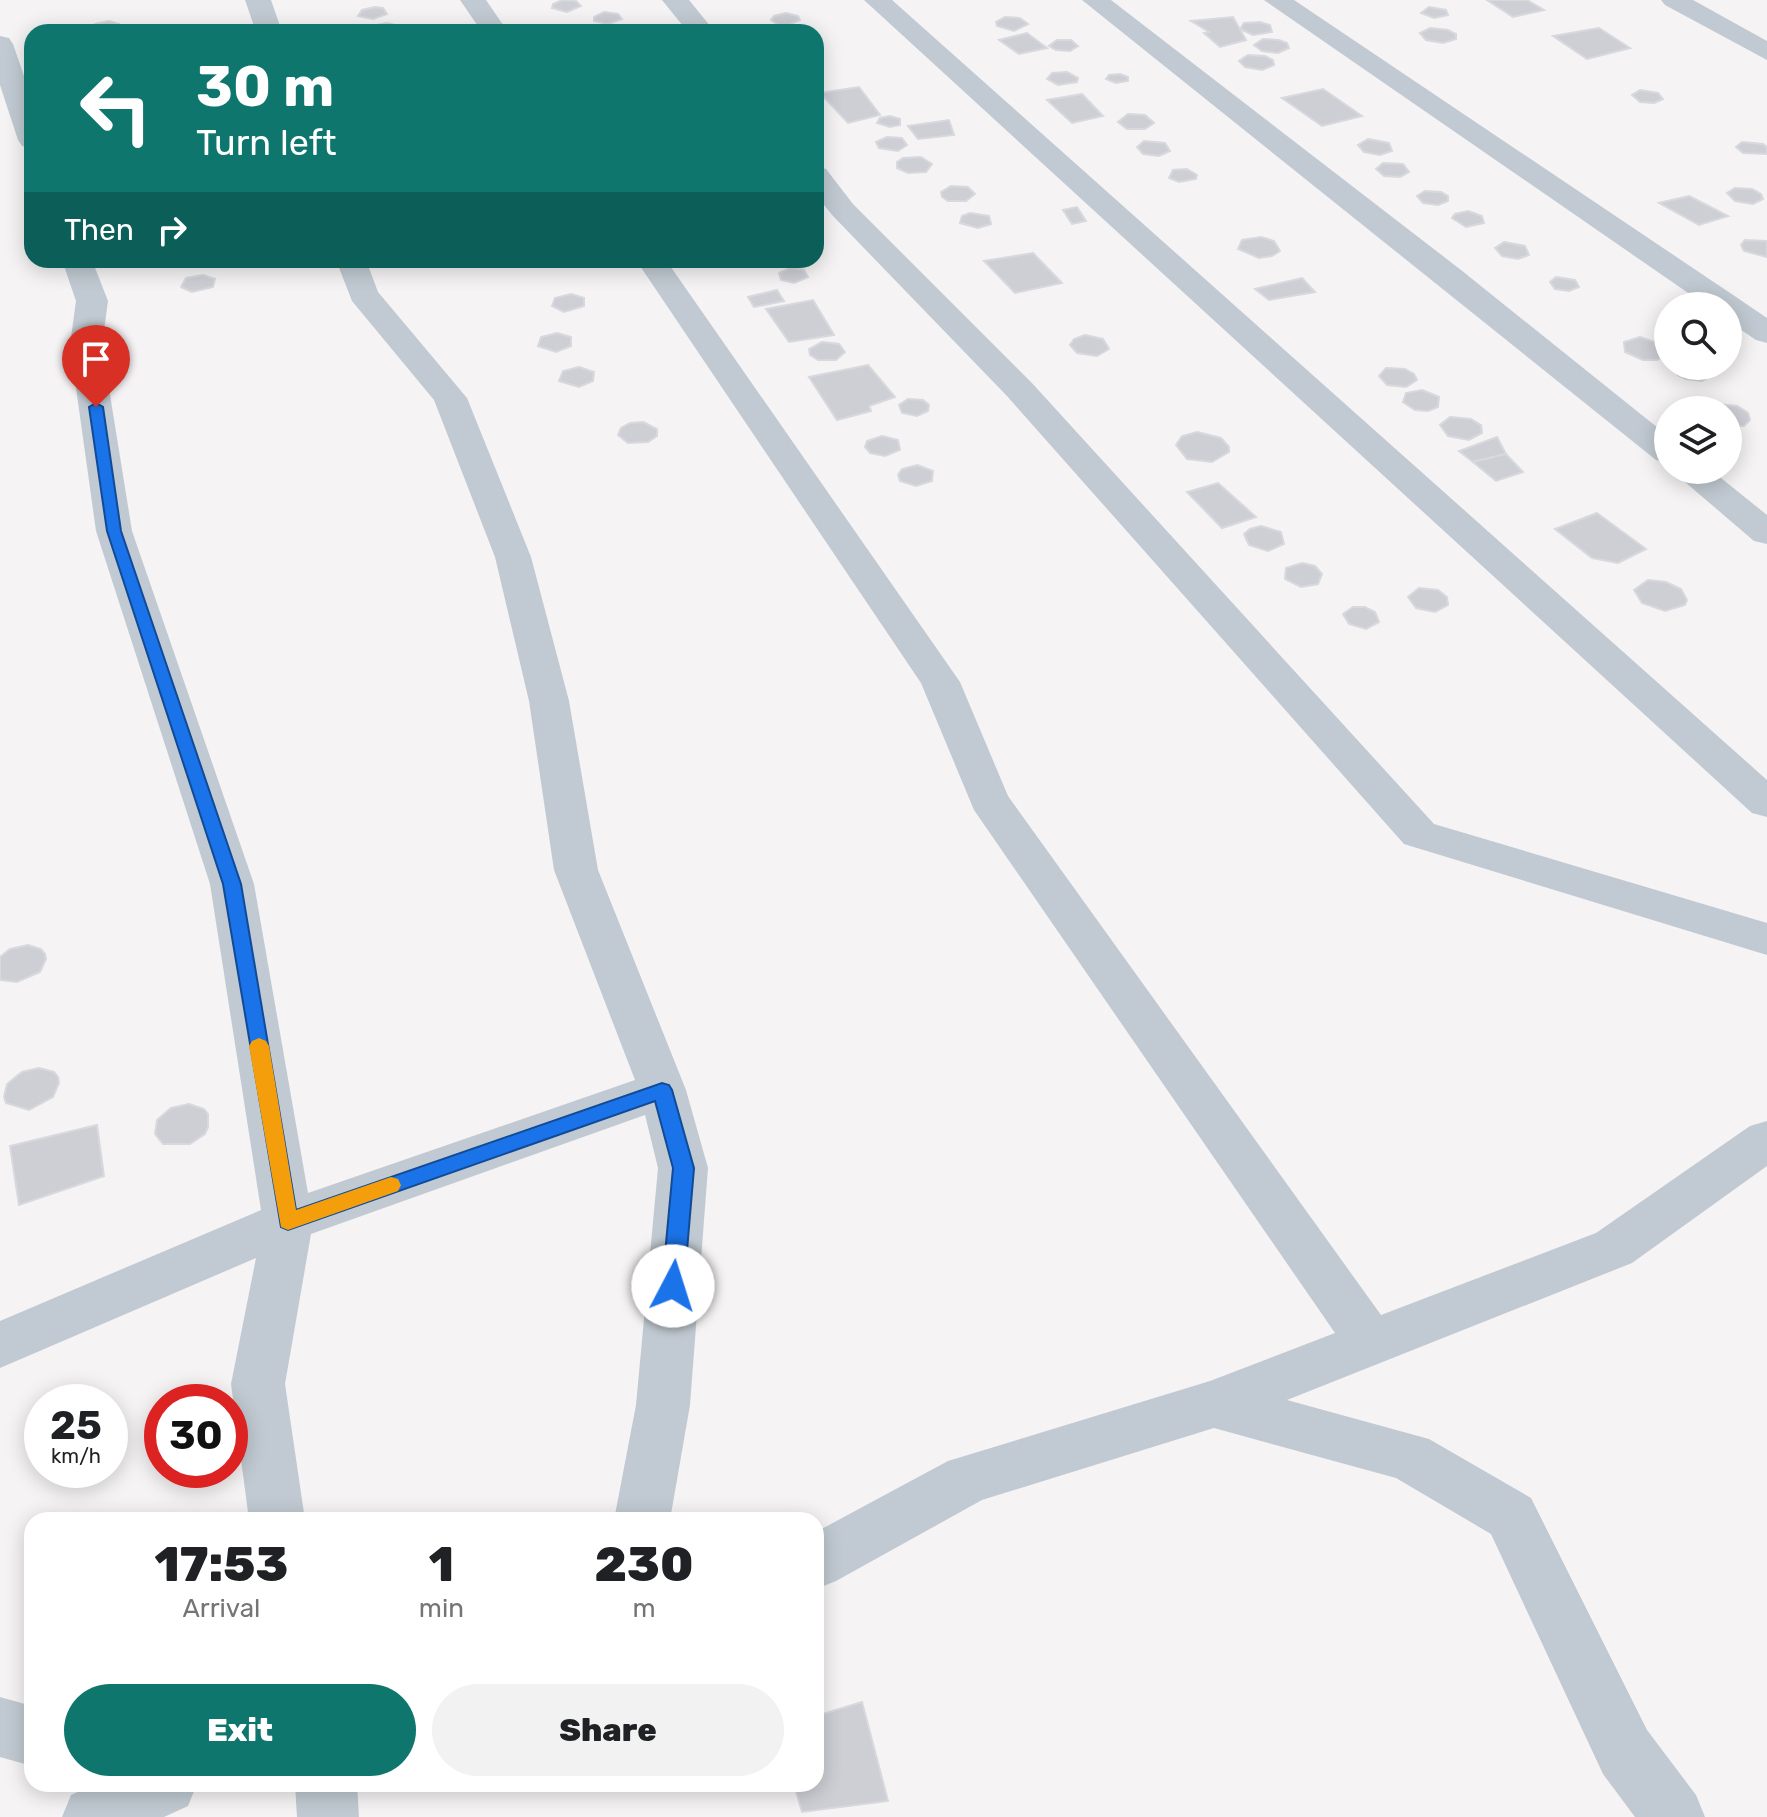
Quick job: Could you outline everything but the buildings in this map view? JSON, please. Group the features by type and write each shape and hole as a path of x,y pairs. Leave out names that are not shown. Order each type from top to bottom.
{"street":[{"path":"258,0 266,24"},
{"path":"473,0 490,24"},
{"path":"675,0 695,24"},
{"path":"877,0 1767,803"},
{"path":"1095,0 1450,277 1654,442"},
{"path":"1277,0 1707,292"},
{"path":"1674,0 1767,52"},
{"path":"0,44 24,116"},
{"path":"824,185 843,210 1019,389 1419,834 1767,939"},
{"path":"80,268 92,301 86,345 114,531 232,884 288,1221 258,1384 276,1512"},
{"path":"354,268 363,294 450,398 513,557 549,701 576,870 662,1090 683,1168 663,1405 643,1512"},
{"path":"656,268 940,682 989,800 1371,1343"},
{"path":"1742,316 1767,333"},
{"path":"1706,484 1767,533"},
{"path":"0,1345 288,1221 662,1090"},
{"path":"824,1558 968,1479 1214,1404 1614,1248 1767,1140"},
{"path":"1214,1404 1409,1457 1511,1516 1625,1752 1674,1817"},
{"path":"0,1727 24,1734"},
{"path":"93,1817 148,1792"},
{"path":"326,1792 328,1817"}],"slow traffic":[{"path":"259,1046 288,1221 391,1185"}],"route":[{"path":"96,407 114,531 232,884 288,1221 662,1090 683,1168 673,1286"}]}
